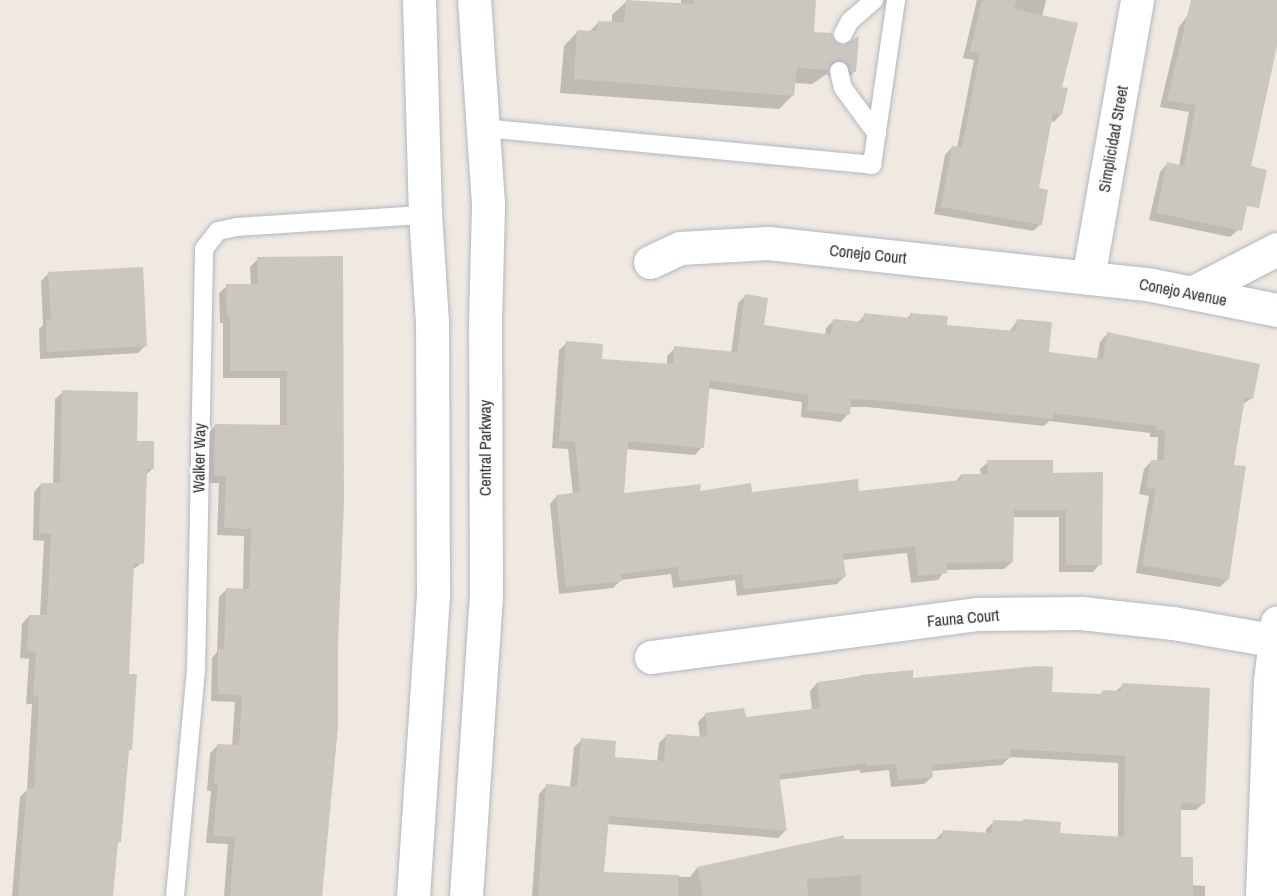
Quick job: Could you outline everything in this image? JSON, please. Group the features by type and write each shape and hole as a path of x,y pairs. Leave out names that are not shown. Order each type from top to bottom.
{"street":[{"path":"413,896 433,596 432,322 425,214 419,0"},
{"name":"Central Parkway","path":"466,896 486,597 485,322 488,204 474,0"},
{"name":"Simplicidad Street","path":"1088,278 1137,0"},
{"name":"Conejo Court","path":"650,262 680,248 768,243 1088,278"},
{"path":"1192,293 1277,249"},
{"name":"Conejo Avenue","path":"1088,278 1152,285 1277,310"},
{"name":"Fauna Court","path":"651,657 976,614 1081,614 1276,635"},
{"path":"1262,896 1270,681 1276,635"}],"lane":[{"path":"843,34 850,21 874,0"},
{"path":"483,128 872,165 896,0"},
{"path":"839,71 843,88 877,134"},
{"name":"Walker Way","path":"175,896 196,670 204,249 218,231 237,227 425,214"}],"building":[{"path":"626,0 694,4 694,0 816,0 814,32 832,33 834,40 843,45 859,36 856,72 851,72 848,64 842,60 832,62 828,70 797,68 794,96 574,79 577,30 597,31 598,21 624,22"},
{"path":"982,0 1016,0 1014,9 1078,23 1062,87 1068,88 1062,115 1053,113 1039,188 1048,190 1042,225 941,207 952,146 962,147 980,53 970,51"},
{"path":"1191,0 1277,0 1277,46 1251,166 1267,170 1259,208 1247,206 1242,231 1156,213 1167,162 1184,166 1196,105 1167,100"},
{"path":"343,256 344,502 338,645 338,727 322,896 230,896 235,837 213,836 218,784 214,784 217,744 239,745 242,695 218,694 218,648 224,649 226,588 249,589 251,529 224,528 226,476 214,476 215,424 287,425 287,371 230,371 230,316 227,316 226,284 258,284 257,257"},
{"path":"143,267 147,346 47,352 46,320 51,320 48,272"},
{"path":"745,294 768,298 764,325 831,335 833,319 863,322 864,313 910,318 910,313 948,316 947,325 1015,331 1017,319 1052,322 1049,352 1103,359 1107,332 1260,364 1253,399 1245,397 1234,465 1246,466 1229,580 1142,565 1156,489 1146,487 1151,460 1164,460 1165,430 1156,430 1157,426 1053,413 1053,419 851,399 850,415 807,410 809,395 710,380 704,448 628,441 624,493 701,484 700,491 751,483 752,492 858,479 859,491 961,480 961,474 988,474 987,460 1053,460 1053,473 1103,472 1102,565 1066,565 1066,510 1014,510 1013,562 946,563 947,573 918,576 915,546 843,554 846,577 807,582 744,589 742,574 680,581 678,567 621,574 622,581 566,587 556,495 580,492 575,442 559,441 566,341 603,344 602,359 673,364 674,346 737,352"},
{"path":"62,390 138,392 137,441 154,441 154,469 147,469 144,564 134,563 129,674 137,674 132,750 129,750 121,842 118,842 113,896 18,896 27,788 34,789 39,697 33,696 36,652 27,651 29,615 47,615 51,534 39,533 41,483 60,483"},
{"path":"1038,666 1053,667 1052,692 1102,694 1103,690 1121,691 1122,683 1210,688 1205,804 1181,803 1181,857 1193,857 1193,896 861,896 861,875 807,879 808,896 703,896 697,867 844,835 844,839 942,839 943,830 992,833 993,820 1023,821 1023,819 1061,822 1060,833 1124,837 1125,756 1010,749 1011,758 932,765 933,777 898,780 896,764 867,766 867,763 779,774 787,831 609,816 604,872 679,875 678,896 538,896 546,784 577,787 581,738 616,741 615,757 664,761 666,734 708,737 705,713 744,708 746,717 820,708 817,682 913,670 913,678"}]}
